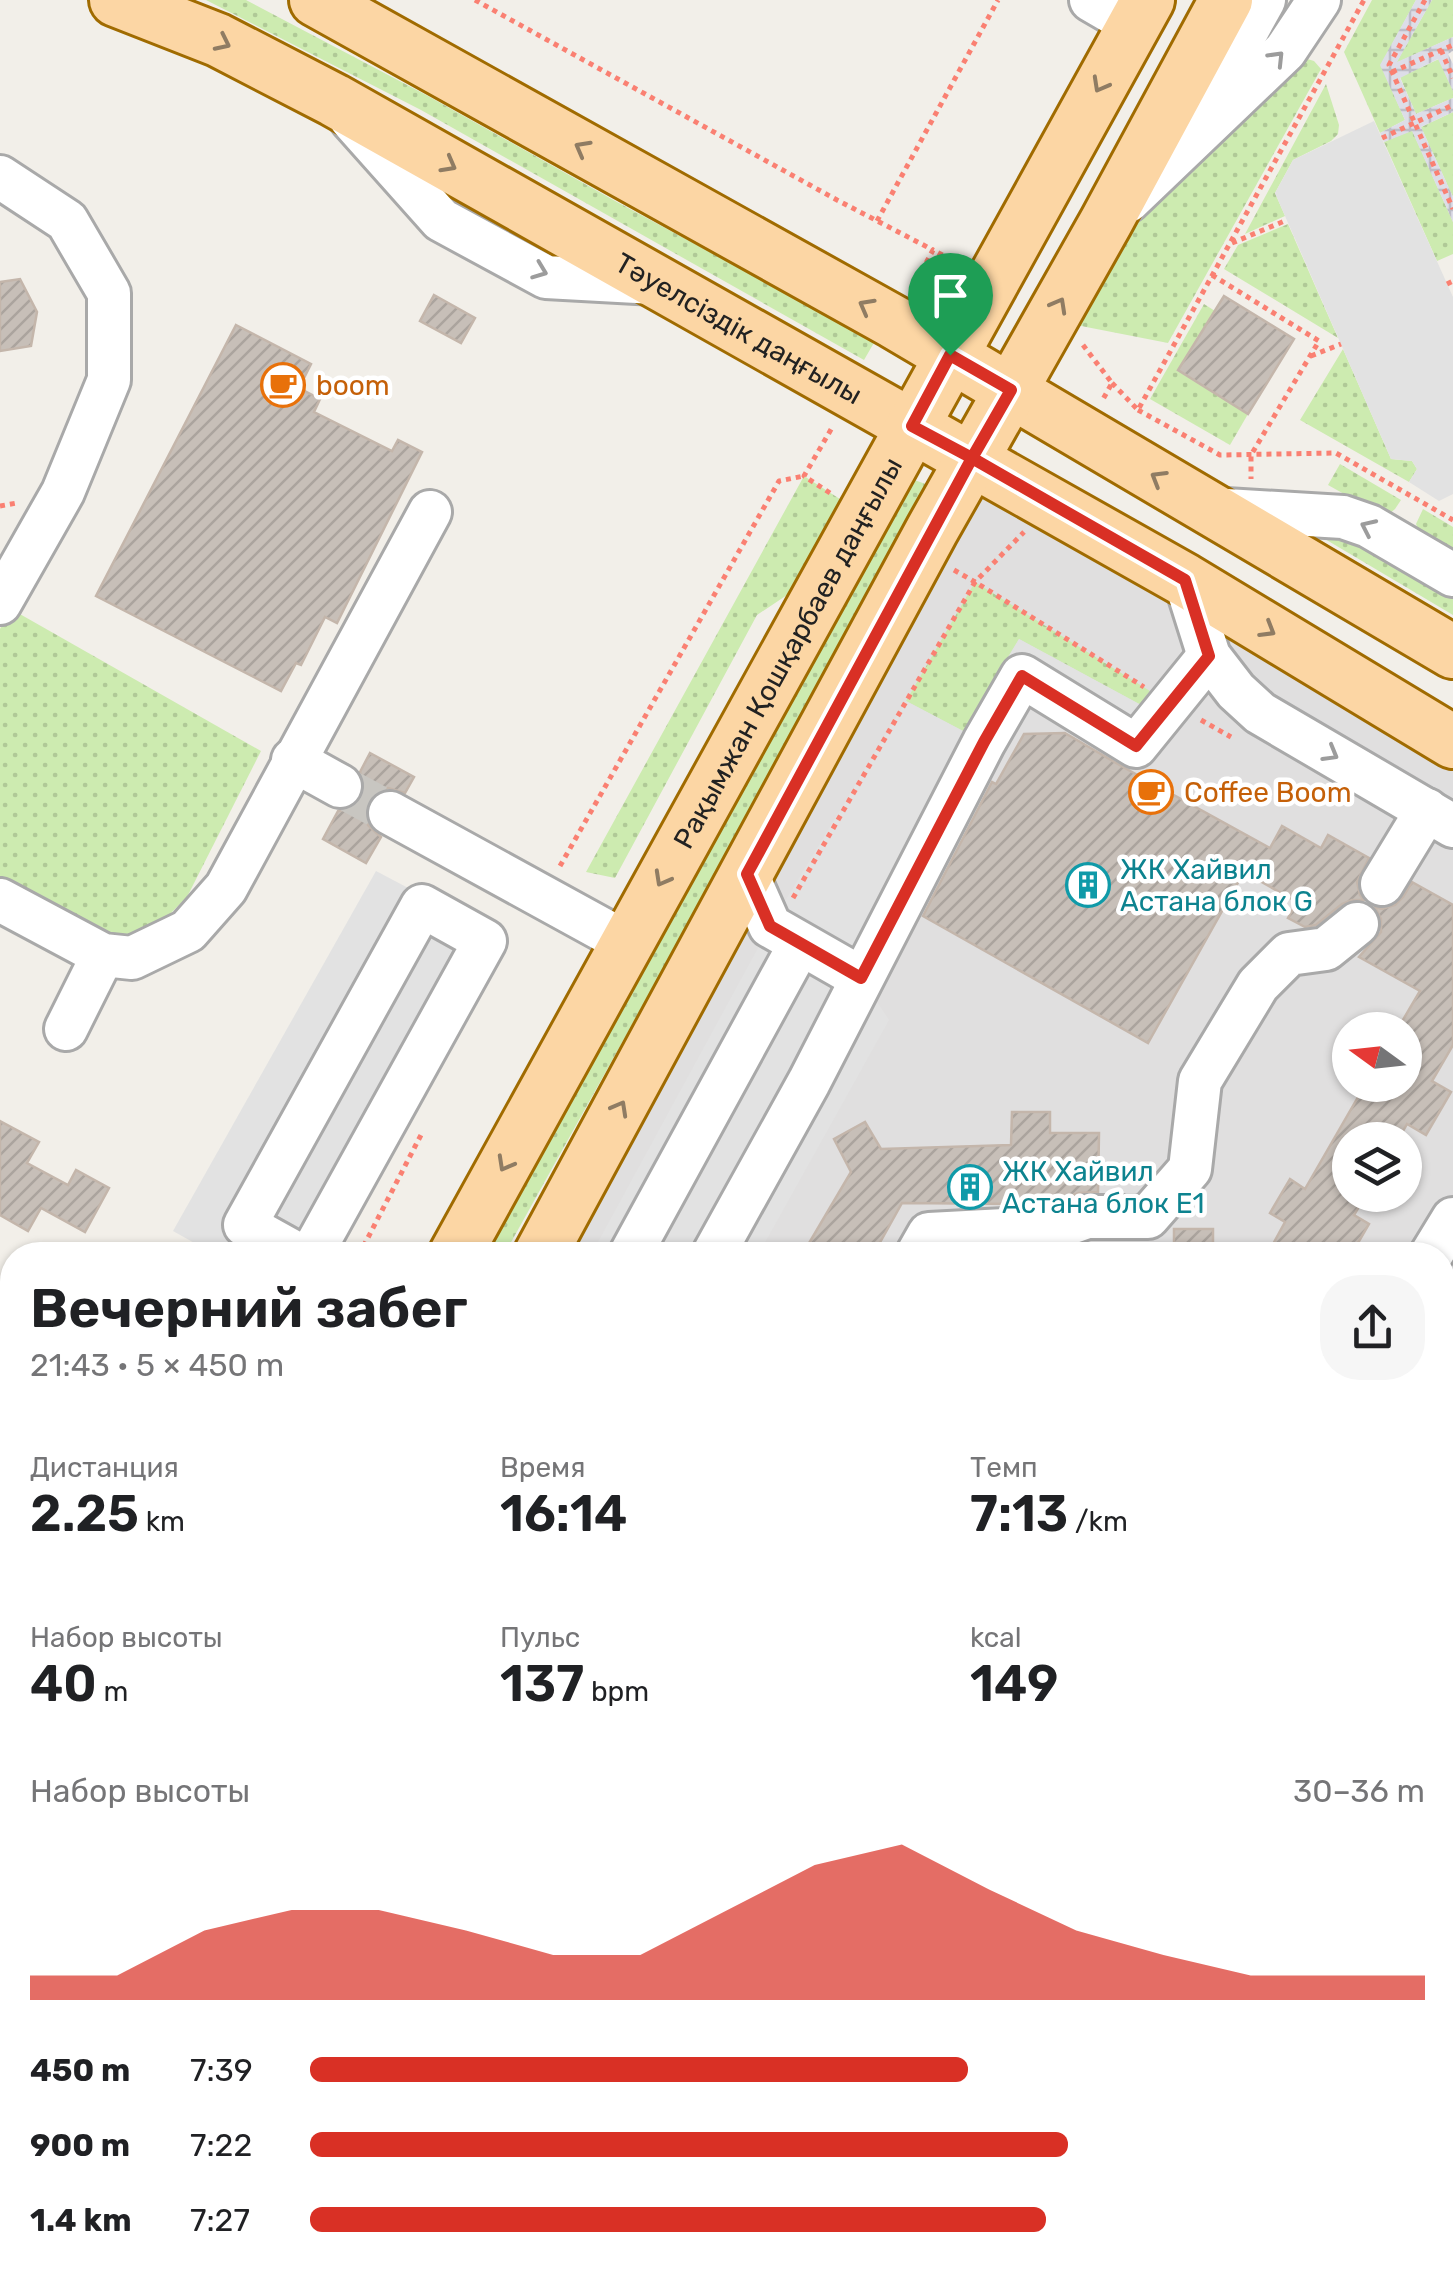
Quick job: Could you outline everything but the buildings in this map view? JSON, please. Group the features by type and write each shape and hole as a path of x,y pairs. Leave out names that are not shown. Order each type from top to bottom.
{"main road":[{"name":"Тәуелсіздік даңғылы","path":"116,0 218,40 334,100 1185,580 1453,742"},
{"path":"316,0 1229,510 1453,652"},
{"path":"547,1242 972,458 1226,0"},
{"name":"Рақымжан Қошқарбаев даңғылы","path":"462,1242 912,426 1127,6"}],"street":[{"path":"1181,150 1264,0"},
{"path":"1106,222 1285,52 1319,0"},
{"path":"0,178 67,220 108,293 110,380 63,492 0,603"},
{"path":"1229,510 1343,517 1369,526 1453,575"},
{"path":"0,900 103,955 132,958 188,931 226,888 430,512"},
{"path":"1185,580 1209,656 1236,691 1260,713 1440,818 1382,884"},
{"path":"720,1242 809,1082 1022,676 1136,746 1209,656"},
{"path":"293,760 340,786"},
{"path":"390,812 626,944"},
{"path":"470,932 499,873"},
{"path":"747,874 770,926 861,978"},
{"path":"275,1242 245,1225 422,906 485,941 319,1242"},
{"path":"924,1242 929,1234 1058,1227 1087,1217 1148,1216 1190,1169 1200,1081 1258,985 1289,954 1326,949 1356,924"},
{"path":"637,1242 800,944"},
{"path":"66,1030 103,955"},
{"path":"1439,1242 1453,1219"}],"path":[{"path":"475,0 966,268"},
{"path":"877,221 998,0"},
{"path":"1138,410 1364,0"},
{"path":"1425,0 1389,65 1453,209"},
{"path":"1392,72 1453,45"},
{"path":"1441,50 1453,78"},
{"path":"1382,138 1453,105"},
{"path":"1229,244 1286,220"},
{"path":"908,296 933,250"},
{"path":"1212,275 1331,348"},
{"path":"1229,510 1251,455 1319,341"},
{"path":"1081,342 1112,384 1138,410 1220,455 1336,452 1453,520"},
{"path":"1310,356 1341,344"},
{"path":"1098,408 1112,384"},
{"path":"804,476 840,415"},
{"path":"542,897 779,481 804,476 843,501"},
{"path":"974,582 1032,524"},
{"path":"950,568 1170,704"},
{"path":"366,1242 429,1118"}],"shaded area":[{"path":"1416,0 1432,0 1397,62 1453,37 1453,51 1448,54 1453,64 1453,91 1438,59 1400,78 1416,114 1453,98 1453,112 1421,127 1453,197 1453,222 1412,131 1384,142 1380,133 1405,120 1380,65"},
{"path":"1374,121 1453,297 1453,494 1439,501 1409,482 1417,469 1412,461 1391,459 1275,193 1293,160"},
{"path":"972,459 1453,742 1453,1242 547,1242"},
{"path":"1019,639 1141,705 1120,736 1022,676 1007,659"},
{"path":"906,701 984,742 861,978 889,1020 765,1242 598,1242 770,926"},
{"path":"376,871 499,936 321,1242 193,1242 173,1231"}],"green space":[{"path":"206,0 246,0 875,341 864,360 421,110"},
{"path":"1372,0 1416,0 1381,65 1405,120 1380,133 1344,52"},
{"path":"1432,0 1453,0 1453,37 1396,63"},
{"path":"1304,58 1321,69 1168,343 1076,325 1136,218"},
{"path":"1439,59 1453,98 1416,114 1400,77"},
{"path":"1326,84 1339,125 1338,134 1293,160 1275,193 1285,216 1245,234"},
{"path":"1453,112 1453,197 1421,127"},
{"path":"1412,130 1453,222 1453,254 1437,261 1384,142"},
{"path":"1288,224 1338,338 1224,269 1238,245"},
{"path":"1204,304 1215,311 1248,414 1230,445 1150,399"},
{"path":"1343,349 1391,459 1412,461 1417,469 1409,482 1300,420"},
{"path":"1340,464 1401,500 1395,509 1388,515 1378,513 1328,485"},
{"path":"804,476 843,501 796,589 757,615 615,878 586,872"},
{"path":"909,478 931,486 511,1242 481,1242"},
{"path":"1423,509 1453,527 1453,554 1420,533 1416,524"},
{"path":"1303,526 1345,529 1453,589 1453,615"},
{"path":"975,582 1150,691 1141,705 1019,639 963,731 906,701"},
{"path":"11,609 261,751 187,897 150,934 117,939 0,877 0,629"}],"tunnel":[{"path":"340,786 390,813"}],"place":[{"name":"boom","path":"283,385"},
{"name":"Coffee Boom","path":"1151,792"},
{"name":"ЖК Хайвил Астана блок G","path":"1088,885"},
{"name":"ЖК Хайвил Астана блок E1","path":"970,1187"}],"route":[{"path":"950,355 912,426 972,458 747,874 770,926 861,978 1022,676 1136,746 1209,656 1185,580 972,458 1011,390 950,355"}]}
